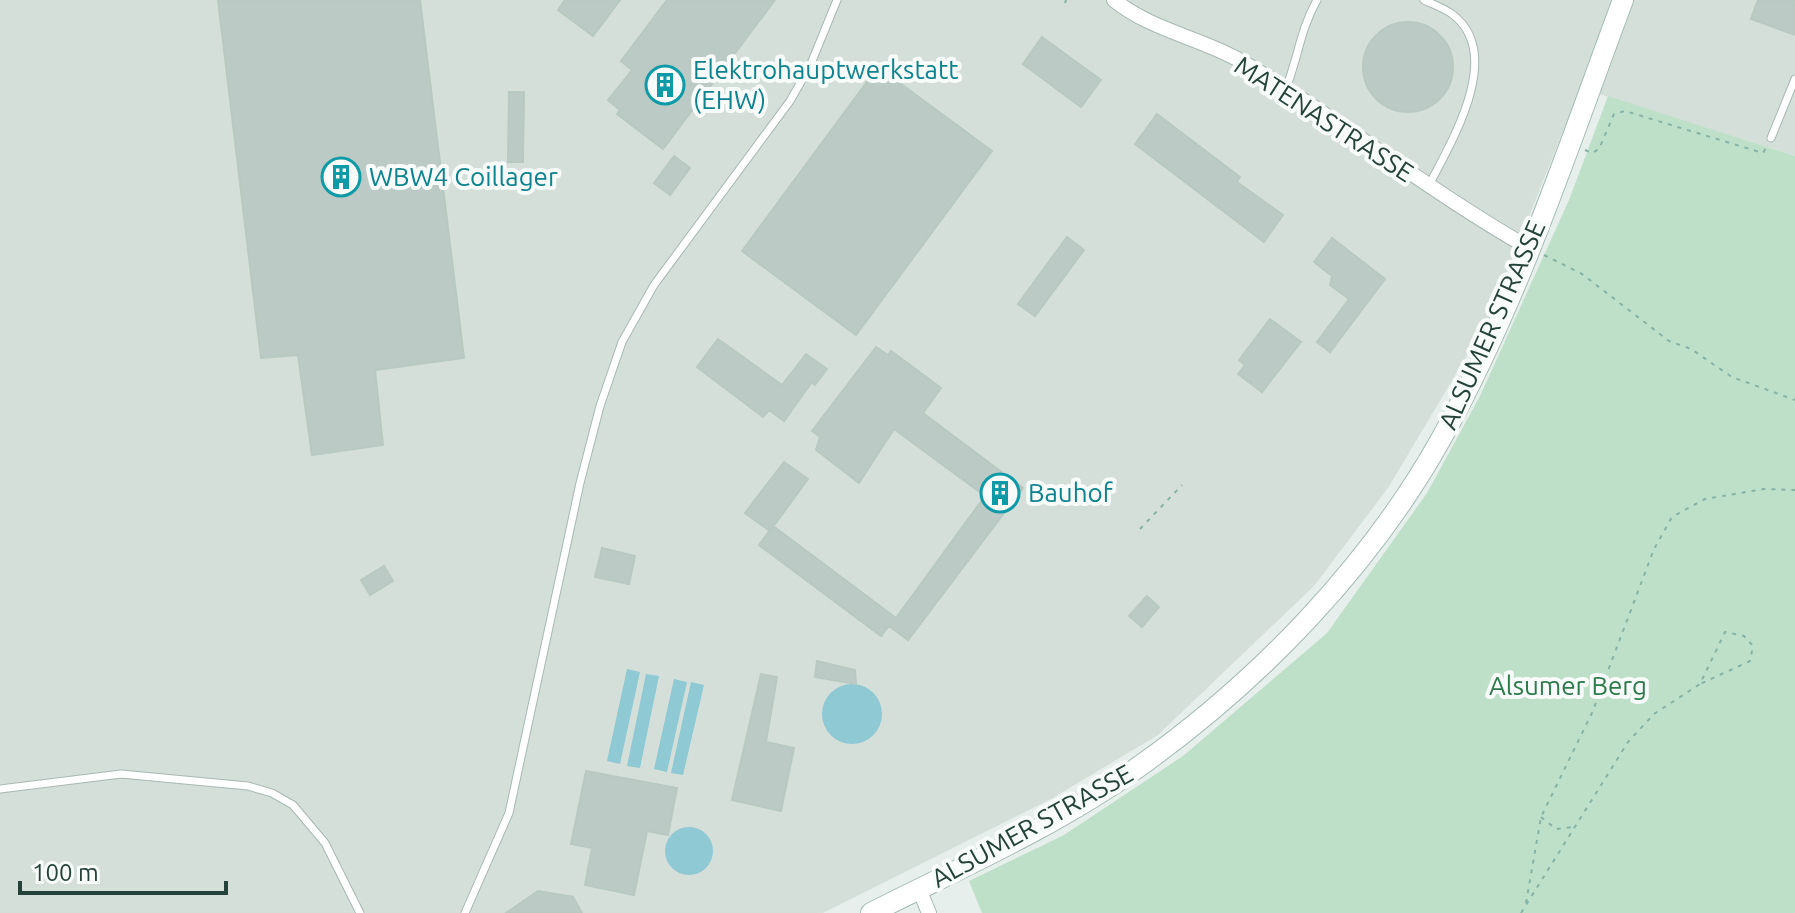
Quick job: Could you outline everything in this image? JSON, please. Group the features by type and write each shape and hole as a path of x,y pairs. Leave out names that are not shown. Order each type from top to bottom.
{"street":[{"name":"MATENASTRASSE","path":"1114,0 1165,29 1238,60 1428,187 1529,248"},
{"name":"ALSUMER STRASSE","path":"871,913 1048,823 1136,769 1249,678 1344,575 1410,488 1468,389 1529,248 1623,0"},
{"path":"919,889 929,913"}],"lane":[{"path":"465,913 509,813 580,483 600,406 622,342 671,261 790,101 810,66 837,0"},
{"path":"1285,91 1299,57 1298,41 1317,0"},
{"path":"1424,0 1452,13 1466,30 1474,51 1476,76 1428,187"},
{"path":"1771,138 1795,79"},
{"path":"0,789 101,776 147,774 248,786 272,793 293,805 325,843 360,913"}],"path":[{"path":"1569,143 1592,153 1599,149 1614,114 1625,111 1763,153 1771,138"},
{"path":"1529,248 1582,274 1669,341 1691,349 1732,377 1795,400"},
{"path":"1140,529 1182,485"},
{"path":"1526,903 1541,817 1592,713 1654,549 1672,517 1705,499 1764,489 1795,490"},
{"path":"1521,913 1628,742 1654,714 1700,684 1750,661 1753,646 1744,636 1725,632 1700,684"},
{"path":"1541,817 1556,829 1575,827"}],"shaded area":[{"path":"0,0 1795,0 1795,156 1580,88 1488,320 1388,488 1314,586 1158,735 1051,799 823,913 0,913"}],"green space":[{"name":"Alsumer Berg","path":"1608,96 1795,156 1795,913 982,913 969,881 1064,835 1183,756 1327,633 1427,493 1480,396 1569,200"}],"water":[{"path":"627,669 640,672 620,764 607,761"},
{"path":"646,674 659,676 640,768 627,766"},
{"path":"674,679 687,682 667,772 654,769"},
{"path":"691,682 704,685 683,775 671,773"},
{"path":"852,684 863,686 873,693 880,703 880,725 873,735 863,742 852,744 841,742 831,735 824,725 822,714 824,703 831,693 841,686"},
{"path":"689,827 706,834 713,851 706,868 689,875 672,868 665,851 672,834"}],"building":[{"name":"WBW4 Coillager","path":"218,0 420,0 464,358 375,370 383,445 312,455 298,355 261,358"},
{"path":"565,0 620,0 593,36 558,10"},
{"name":"Elektrohauptwerkstatt (EHW)","path":"667,0 775,0 663,149 617,114 620,110 608,100 632,70 621,61"},
{"path":"1758,0 1795,0 1795,35 1751,19"},
{"path":"1408,22 1425,25 1440,35 1450,50 1453,67 1450,84 1440,99 1425,109 1408,112 1391,109 1376,99 1366,84 1363,67 1366,50 1376,35 1391,25"},
{"path":"1042,37 1101,80 1081,107 1023,64"},
{"path":"878,67 992,151 856,335 742,251"},
{"path":"509,92 524,92 523,162 508,162"},
{"path":"1157,114 1240,177 1237,182 1283,215 1264,242 1135,144"},
{"path":"674,156 690,168 670,195 654,183"},
{"path":"1067,237 1084,250 1035,316 1018,304"},
{"path":"1332,238 1385,279 1330,352 1317,342 1349,299 1330,285 1332,276 1314,262"},
{"path":"1270,319 1301,342 1262,392 1238,374 1245,365 1239,360"},
{"path":"718,339 782,385 806,354 827,369 815,385 812,382 784,421 769,410 763,417 697,367"},
{"name":"Bauhof","path":"876,347 888,355 891,351 941,388 923,413 1023,488 908,640 889,626 881,636 759,545 773,526 896,618 985,496 894,429 859,483 816,450 820,437 812,431"},
{"path":"784,462 808,479 770,531 745,513"},
{"path":"602,548 635,556 629,584 595,577"},
{"path":"384,566 393,581 370,595 361,580"},
{"path":"1147,596 1159,607 1142,627 1129,616"},
{"path":"817,661 855,670 856,684 815,677"},
{"path":"761,674 777,677 766,742 794,748 781,811 732,800"},
{"path":"586,771 677,788 668,835 647,831 634,895 585,885 592,848 571,844"},
{"path":"538,891 573,897 582,913 506,913"}],"place":[{"name":"Elektrohauptwerkstatt (EHW)","path":"665,85"},
{"name":"WBW4 Coillager","path":"341,177"},
{"name":"Bauhof","path":"1000,493"}]}
